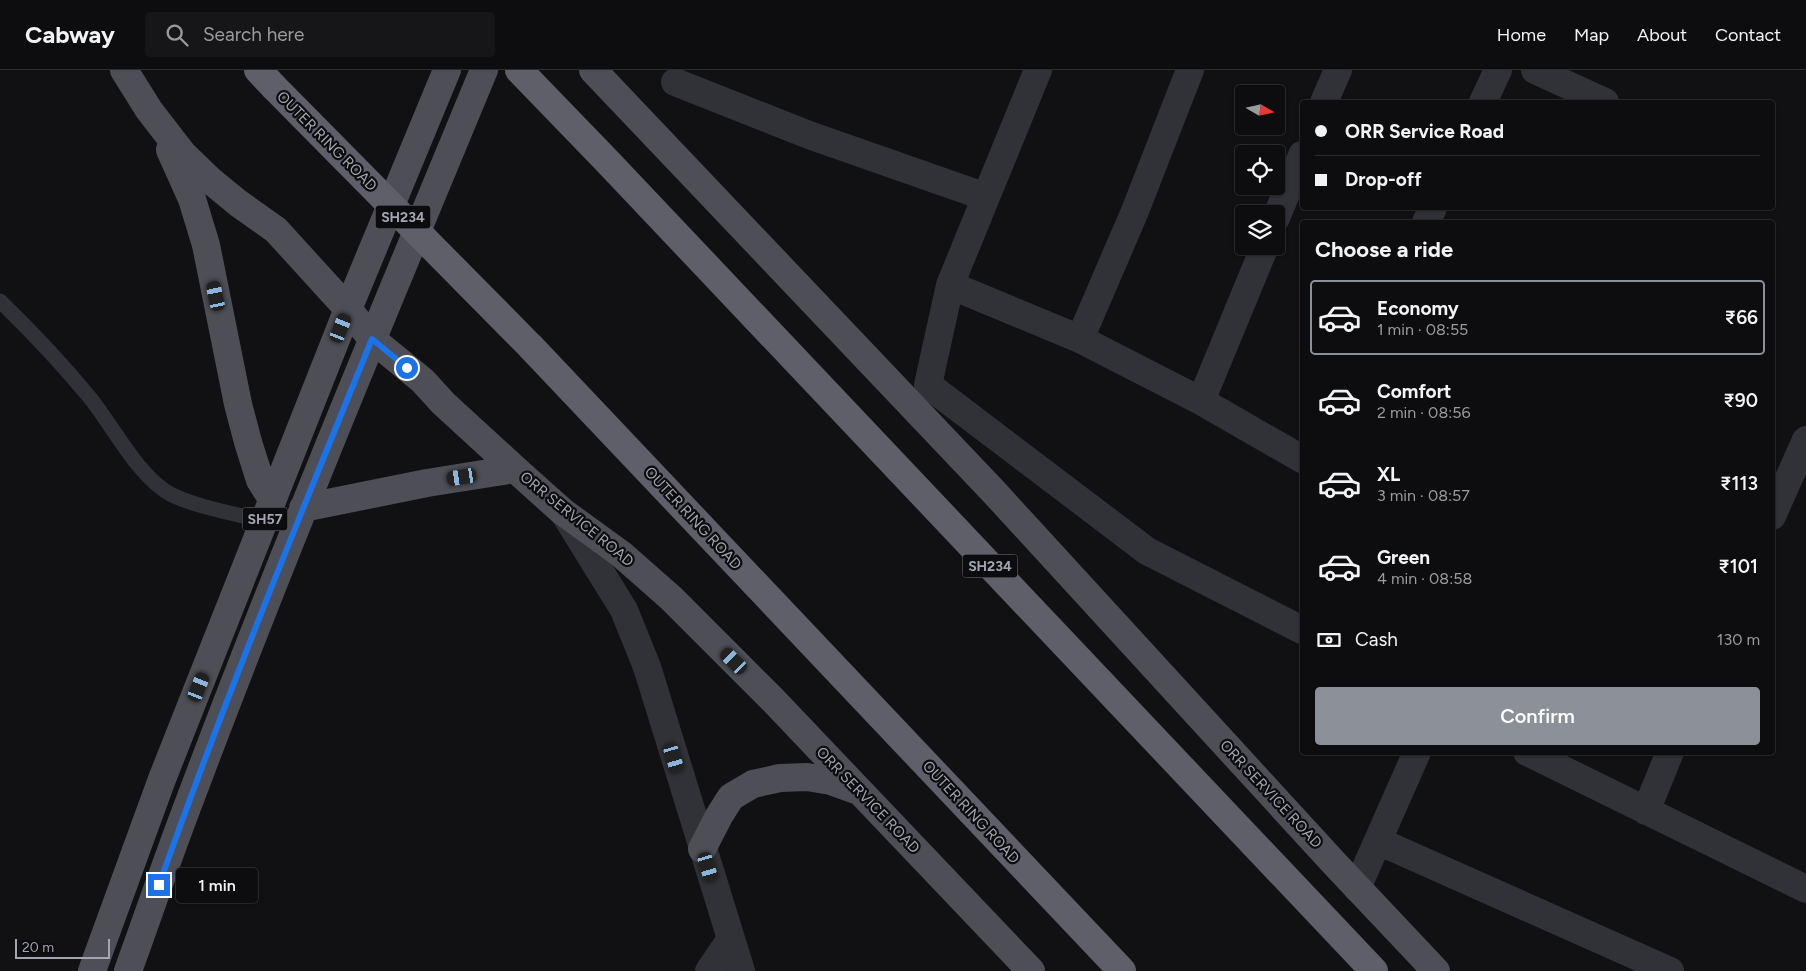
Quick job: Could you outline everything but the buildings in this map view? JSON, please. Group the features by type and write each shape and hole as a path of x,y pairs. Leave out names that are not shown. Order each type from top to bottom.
{"highway":[{"name":"SH234","path":"519,70 1374,971"},
{"name":"OUTER RING ROAD","path":"266,78 531,347 1122,971"}],"main road":[{"name":"ORR SERVICE ROAD","path":"124,70 149,110 183,154 238,203 276,230 348,309 372,339 423,381 443,404 563,512 621,554 670,598 772,699 1031,971"},
{"name":"SH57","path":"92,971 162,780 268,510 348,309 447,70"},
{"name":"SH57","path":"128,971 190,800 303,508 484,70"},
{"name":"ORR SERVICE ROAD","path":"594,70 993,491 1357,888 1436,971"},
{"path":"149,110 174,157 192,199 206,245 238,404 268,510"},
{"path":"303,508 427,483 515,469"},
{"path":"702,849 731,797 753,784 780,778 806,777 831,781 859,791"}],"street":[{"path":"1038,70 950,284 928,385 1148,551 1300,629"},
{"path":"1080,339 1135,211 1190,70"},
{"path":"1325,100 1338,70"},
{"path":"1484,100 1498,70"},
{"path":"1535,70 1601,100"},
{"path":"675,82 809,135 986,197"},
{"path":"1281,205 1300,160"},
{"path":"1201,401 1261,255"},
{"path":"950,284 1080,339 1201,401 1300,458"},
{"path":"1775,509 1806,440"},
{"path":"563,512 624,610 647,667 741,971"},
{"path":"1357,888 1416,755"},
{"path":"1533,755 1806,889"},
{"path":"1646,810 1669,755"},
{"path":"1378,842 1670,971"},
{"path":"709,971 730,940"}],"lane":[{"path":"0,301 22,322 91,399 146,476 170,494 192,503 268,510"}],"route":[{"path":"159,885 245,654 372,339 407,368"}]}
